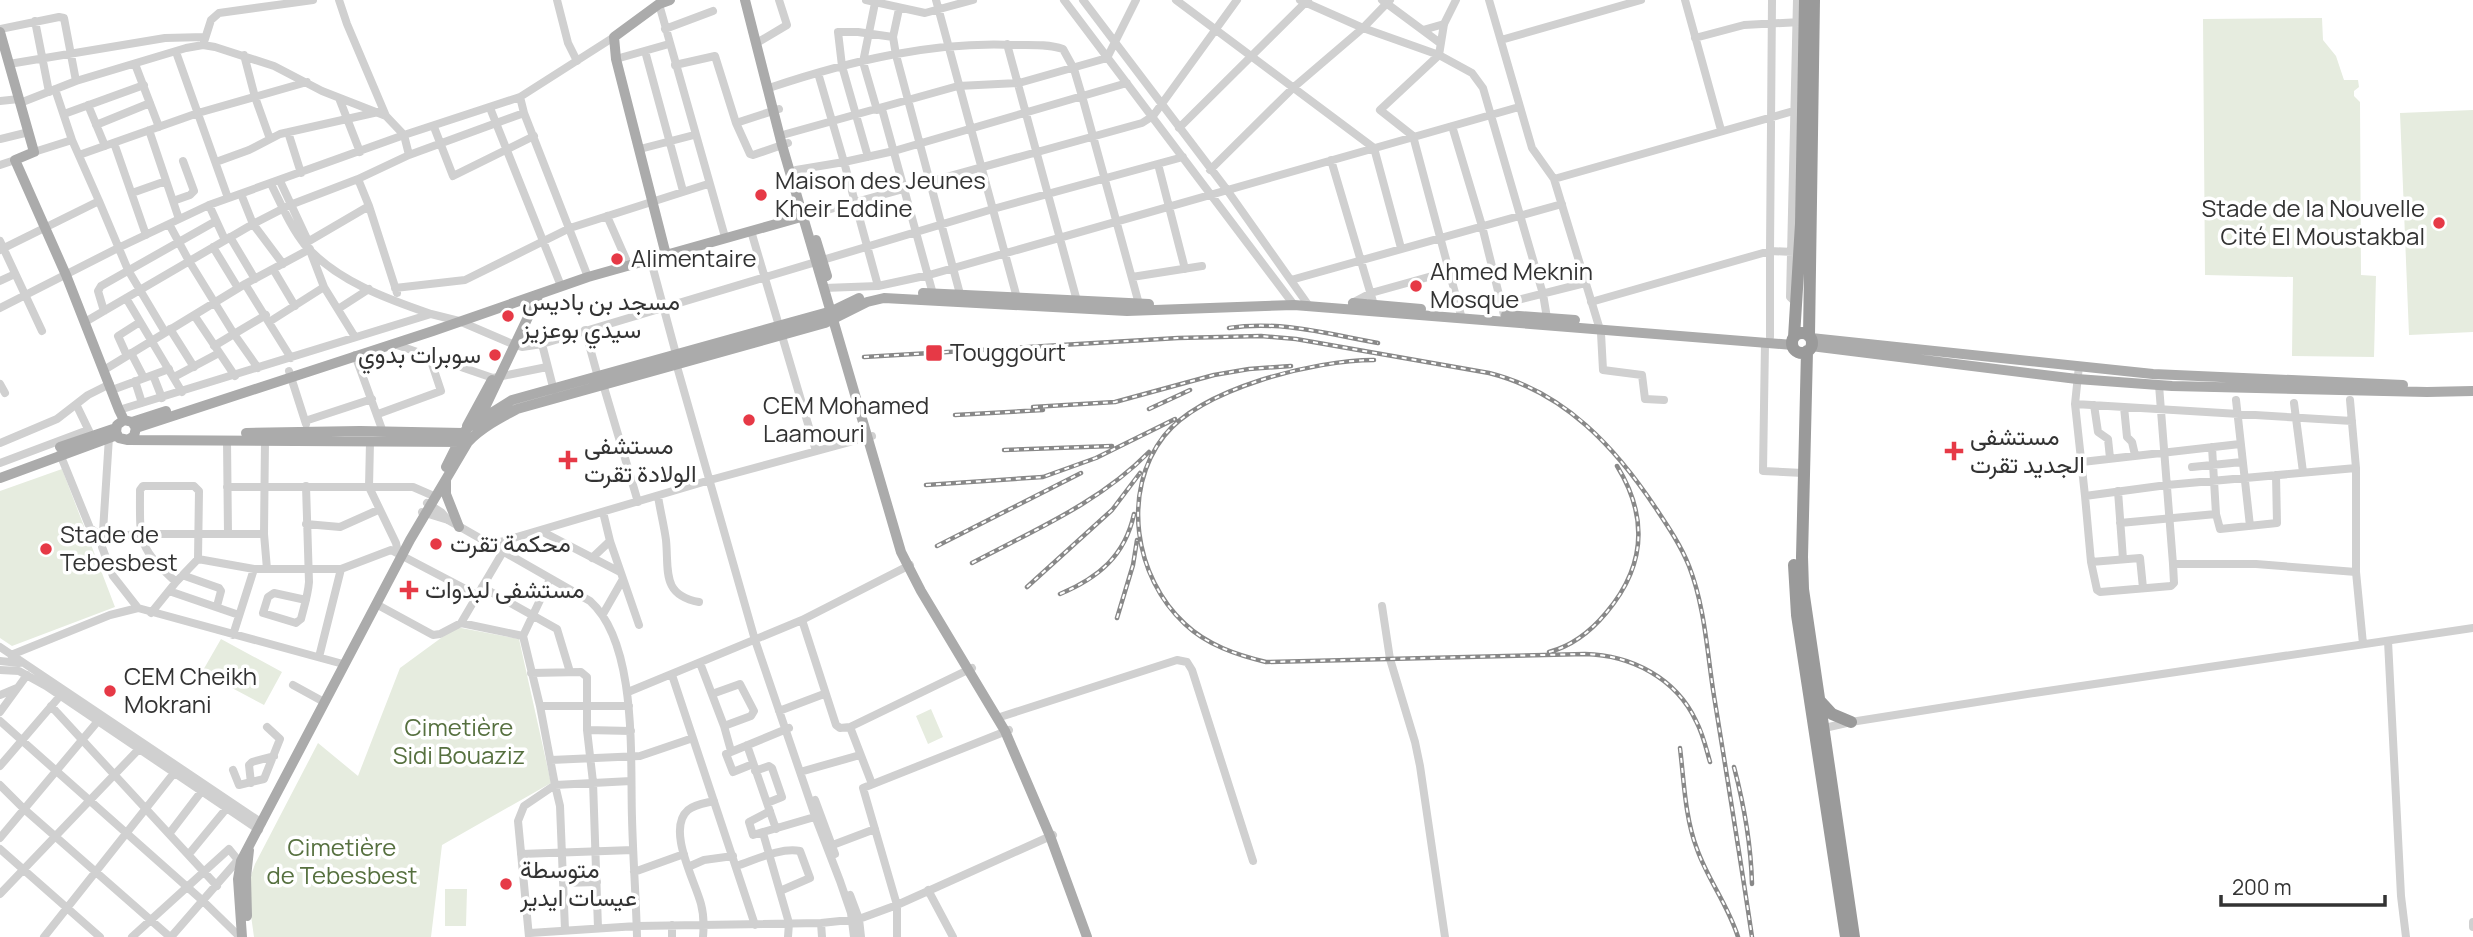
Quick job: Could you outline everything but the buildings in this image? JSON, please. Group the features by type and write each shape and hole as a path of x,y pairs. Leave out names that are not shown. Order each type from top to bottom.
{"highway":[{"path":"1802,343 1795,252 1800,22 1805,0"},
{"path":"1814,0 1795,592 1840,870 1854,937"},
{"path":"1800,473 1804,589 1820,701 1819,729"},
{"path":"1820,701 1832,714 1852,722"},
{"path":"1840,870 1846,937"}],"main road":[{"path":"666,255 616,59 614,37 659,4 670,0"},
{"path":"747,0 760,41 776,110"},
{"path":"747,0 806,216 909,566 1007,730 1052,836 1089,937"},
{"path":"0,30 6,63 34,152 15,160 66,275 111,387 129,422 134,436 128,440"},
{"path":"785,141 796,170 806,216"},
{"path":"1,471 60,454 103,435 119,422 153,422 290,374 588,277 806,216"},
{"path":"240,937 237,879 242,861 448,463 480,419 539,293"},
{"path":"835,314 859,298 877,293 960,294 1139,304 1292,302 1598,325 2153,374 2376,388"},
{"path":"480,419 512,400 555,393 601,381 884,298 1134,311 1292,302"},
{"path":"1307,303 1352,303 1462,316 1504,315 1598,325"},
{"path":"129,422 394,344 439,327"},
{"path":"1802,343 2077,379 2159,385 2473,388"},
{"path":"497,380 501,394 512,400"},
{"path":"429,504 446,481 497,380"},
{"path":"1,471 103,435 128,440 370,442 466,437 517,409 555,393"},
{"path":"129,422 156,433 383,432 466,437"},
{"path":"153,422 156,433"},
{"path":"432,440 443,448 448,463"},
{"path":"446,481 446,494 459,527"},
{"path":"242,861 248,937"}],"street":[{"path":"204,41 211,20 219,13 313,0"},
{"path":"340,0 382,114"},
{"path":"557,0 568,43 577,61"},
{"path":"760,41 787,25 779,0"},
{"path":"866,0 925,13 973,0"},
{"path":"936,0 1017,298"},
{"path":"1064,0 1292,302"},
{"path":"1083,0 1227,190 1307,303"},
{"path":"675,65 715,56 736,123 753,155 833,122 958,86 1019,83 1107,58 1136,0"},
{"path":"1176,0 1374,148 1401,248"},
{"path":"806,216 1142,123 1153,116 1214,28 1237,0"},
{"path":"1456,0 1444,24 1439,55 1380,110 1413,136 1462,316"},
{"path":"1489,0 1532,148 1554,179 1562,204 1598,325 1603,371 1642,375 1644,398 1664,400"},
{"path":"1605,0 1608,9"},
{"path":"1501,40 1641,0"},
{"path":"1685,0 1721,130"},
{"path":"1772,0 1770,251 1763,471 1800,473"},
{"path":"1695,38 1744,25 1800,22 1797,0"},
{"path":"1179,128 1305,1 1363,28 1439,55 1468,70 1478,79 1491,115 1547,318"},
{"path":"1210,170 1294,87 1363,28 1386,1 1440,43"},
{"path":"875,3 863,62 894,151 933,294"},
{"path":"659,4 724,237"},
{"path":"899,9 893,37 896,55 960,294"},
{"path":"665,29 713,11"},
{"path":"0,30 35,21 64,18 76,81"},
{"path":"35,21 52,90 128,270 139,290 194,367"},
{"path":"1423,30 1444,24"},
{"path":"868,157 842,66 838,31 893,37"},
{"path":"0,308 209,205 404,135 520,97 614,37"},
{"path":"6,63 165,38 204,41 274,66 340,98 382,114 404,135 409,155"},
{"path":"0,101 20,101 204,41"},
{"path":"616,59 669,44"},
{"path":"1007,44 1077,302"},
{"path":"772,87 842,66 947,45 1007,44 1060,48 1074,69 1139,304"},
{"path":"645,51 683,191"},
{"path":"176,52 228,198"},
{"path":"244,55 270,139"},
{"path":"135,64 159,127"},
{"path":"818,73 878,286"},
{"path":"79,155 198,113 307,82"},
{"path":"796,170 894,151 1128,83"},
{"path":"64,114 144,85"},
{"path":"520,97 588,277"},
{"path":"340,98 360,152"},
{"path":"96,125 150,103"},
{"path":"88,105 96,125 110,144 132,193 146,234"},
{"path":"827,288 878,286 929,275 1519,107"},
{"path":"490,108 561,286"},
{"path":"736,123 776,110"},
{"path":"1554,179 1799,110"},
{"path":"85,322 287,207 409,155 524,113"},
{"path":"216,162 288,132 382,114"},
{"path":"1452,126 1482,226 1504,315"},
{"path":"434,127 453,176 534,136"},
{"path":"149,130 179,219"},
{"path":"0,139 29,132"},
{"path":"288,132 301,173"},
{"path":"640,149 694,135"},
{"path":"34,152 72,140"},
{"path":"308,247 334,271 410,307 459,321 513,344 542,344 993,209 1183,157"},
{"path":"0,165 15,160"},
{"path":"1331,160 1374,305"},
{"path":"173,201 193,194 194,191 183,162"},
{"path":"1158,164 1185,269"},
{"path":"358,179 400,302"},
{"path":"132,193 166,181"},
{"path":"275,183 308,247 324,287 355,337"},
{"path":"395,288 465,280 570,228 708,184"},
{"path":"241,194 253,224 283,264"},
{"path":"43,331 1,247 99,201"},
{"path":"1291,280 1562,204"},
{"path":"209,205 216,221 255,279"},
{"path":"104,370 283,264 369,206"},
{"path":"607,216 629,266"},
{"path":"104,311 99,289 216,221"},
{"path":"169,224 214,303 258,368"},
{"path":"751,230 816,451"},
{"path":"214,247 267,319 291,358"},
{"path":"1591,302 1770,251 1795,252"},
{"path":"651,261 730,552 781,711 856,919 860,937"},
{"path":"1132,277 1202,266"},
{"path":"273,269 295,306"},
{"path":"1352,303 1371,293 1450,271"},
{"path":"0,281 15,274"},
{"path":"1502,304 1585,284"},
{"path":"0,443 57,419 76,404 111,387 194,367 234,334 295,306 324,287"},
{"path":"338,309 369,289"},
{"path":"126,298 182,392"},
{"path":"401,324 410,307"},
{"path":"129,422 142,403 434,314"},
{"path":"434,314 439,327"},
{"path":"194,315 234,376"},
{"path":"140,322 118,336 139,380 142,403"},
{"path":"585,330 638,502"},
{"path":"394,344 497,380 547,367"},
{"path":"542,344 555,393"},
{"path":"355,355 383,432"},
{"path":"377,414 439,393 441,388 430,358"},
{"path":"2080,366 2075,404 2091,562 2095,587 2100,592 2173,584 2159,385"},
{"path":"290,374 309,433"},
{"path":"153,375 162,398"},
{"path":"0,384 5,393"},
{"path":"305,421 372,399"},
{"path":"2236,400 2250,526"},
{"path":"2350,400 2356,468 2356,572 2363,644"},
{"path":"2294,403 2303,472"},
{"path":"76,404 103,435 107,460 102,537 104,555 113,576 138,608 343,664"},
{"path":"2075,404 2352,421"},
{"path":"2094,405 2098,432 2108,439 2110,458"},
{"path":"2124,407 2127,437 2132,442 2135,455"},
{"path":"490,545 710,480 870,437"},
{"path":"227,440 228,534"},
{"path":"265,440 264,534 267,569"},
{"path":"370,442 369,487 400,554"},
{"path":"2082,462 2240,444"},
{"path":"2212,447 2216,514 2220,529 2278,522 2276,475"},
{"path":"60,454 90,528 102,537 140,534 264,534"},
{"path":"2192,467 2242,462"},
{"path":"2085,496 2166,485 2356,468"},
{"path":"151,613 179,578 198,559 198,488 156,486 140,488 140,534 152,559 179,578 219,588 221,591 218,606"},
{"path":"306,486 309,569 306,600 298,623 263,613 268,597 274,593 306,600"},
{"path":"227,487 413,487 429,504 459,527 590,601 603,614 628,692 637,937"},
{"path":"2118,491 2123,559"},
{"path":"658,496 666,541 669,583 677,593 698,603"},
{"path":"306,524 340,527 378,510"},
{"path":"603,512 610,541 639,625"},
{"path":"2120,523 2216,514"},
{"path":"541,531 622,576"},
{"path":"376,604 433,635 440,634 461,623 511,539"},
{"path":"592,558 610,541"},
{"path":"198,559 254,569 341,569 388,550 477,596"},
{"path":"2091,562 2140,558 2143,588"},
{"path":"2173,564 2256,564 2356,572"},
{"path":"628,692 802,620 909,566"},
{"path":"233,635 254,569"},
{"path":"319,657 341,569"},
{"path":"603,614 622,576"},
{"path":"550,579 523,636 540,706 559,806 565,930"},
{"path":"482,587 554,626 559,632 570,672"},
{"path":"169,591 239,615"},
{"path":"1382,606 1390,659 1420,766 1445,937"},
{"path":"11,655 110,615 138,608"},
{"path":"802,620 824,694 837,726 850,727 970,669"},
{"path":"461,623 523,636"},
{"path":"1819,729 2473,628"},
{"path":"2388,641 2401,896 2406,937"},
{"path":"0,647 82,700 261,827"},
{"path":"1000,717 1177,660 1187,662 1192,670 1253,861"},
{"path":"0,662 22,663"},
{"path":"701,663 731,751"},
{"path":"0,670 16,670 27,675 226,809 261,827"},
{"path":"531,673 570,672 584,673 587,677 587,730 592,758 598,928"},
{"path":"0,712 27,675"},
{"path":"672,675 755,925"},
{"path":"712,694 740,684 754,711 751,716 724,726"},
{"path":"293,685 324,702"},
{"path":"0,695 17,688"},
{"path":"781,711 824,694"},
{"path":"0,766 60,696"},
{"path":"51,706 217,886"},
{"path":"540,706 629,706"},
{"path":"0,721 240,937"},
{"path":"0,838 99,722"},
{"path":"233,770 238,784 262,780 269,770 280,738 267,727"},
{"path":"850,727 872,784"},
{"path":"787,728 725,755 732,771 769,766 772,768 782,797 748,823 753,835 818,816"},
{"path":"587,730 631,731"},
{"path":"897,937 897,905 862,790 1007,730"},
{"path":"551,760 639,756 693,738"},
{"path":"747,745 776,829"},
{"path":"0,894 139,749"},
{"path":"802,771 860,755"},
{"path":"251,783 249,765 274,756"},
{"path":"269,770 285,778"},
{"path":"44,937 174,773"},
{"path":"631,781 555,785 527,803 521,811 521,854 530,935 637,926 821,923 856,919 897,905 1052,836"},
{"path":"0,785 24,810 56,837 95,872 151,920 170,937 242,861 230,848 185,888 151,920 132,937"},
{"path":"169,834 201,792"},
{"path":"703,937 702,907 680,837 684,816 692,807 714,801"},
{"path":"188,854 226,809"},
{"path":"829,846 875,829"},
{"path":"763,833 789,923 788,937"},
{"path":"0,849 100,937"},
{"path":"521,854 633,850"},
{"path":"736,866 769,856 800,851 810,875 803,882 780,891"},
{"path":"634,872 684,854"},
{"path":"688,867 704,860 733,856"},
{"path":"563,883 597,882"},
{"path":"928,890 953,937"},
{"path":"854,937 856,919"},
{"path":"821,923 822,937"},
{"path":"672,925 672,937"},
{"path":"940,936 947,928"}],"green space":[{"path":"2322,18 2323,40 2336,56 2344,80 2358,80 2359,87 2354,91 2354,96 2360,102 2361,275 2376,276 2374,357 2292,356 2293,277 2205,275 2203,19"},
{"name":"Stade de la Nouvelle Cité El Moustakbal","path":"2473,110 2473,332 2409,335 2400,113"},
{"name":"Stade de Tebesbest","path":"62,469 115,607 12,646 0,638 0,491"},
{"path":"456,627 519,639 551,783 442,845 431,937 254,937 247,887 255,864 318,743 358,776 400,668"},
{"path":"221,639 282,672 264,705 202,672"},
{"path":"931,709 943,737 928,744 916,716"},
{"path":"445,889 467,889 466,926 445,926"}],"railway":[{"path":"1229,328 1285,327 1378,343"},
{"path":"864,357 1178,338 1261,336 1296,339 1489,373 1516,382 1565,408 1606,444 1624,465 1679,544 1689,566 1699,597 1705,630 1752,937"},
{"path":"1374,360 1322,365 1261,380 1205,404 1182,419 1164,436 1150,458 1138,507 1139,533 1145,558 1154,583 1168,605 1185,624 1203,638 1233,652 1266,662 1585,654 1619,659 1650,672 1677,693 1698,726 1710,762"},
{"path":"1033,407 1115,402 1214,375 1291,366"},
{"path":"1149,409 1190,390"},
{"path":"955,415 1043,410"},
{"path":"926,485 1043,477 1096,458 1175,419"},
{"path":"1004,450 1112,446"},
{"path":"972,563 1087,501 1130,470 1149,452"},
{"path":"1549,652 1573,642 1594,626 1619,596 1629,578 1638,542 1638,523 1634,504 1617,466"},
{"path":"937,546 1081,473"},
{"path":"1027,587 1112,510 1140,473"},
{"path":"1060,594 1086,581 1108,564 1124,542 1134,514"},
{"path":"1117,618 1133,565 1137,540"},
{"path":"1680,748 1693,837 1738,937"},
{"path":"1734,767 1746,825 1752,884"}],"place":[{"name":"Maison des Jeunes Kheir Eddine","path":"761,195"},
{"name":"Stade de la Nouvelle Cité El Moustakbal","path":"2439,223"},
{"name":"Alimentaire","path":"617,259"},
{"name":"Ahmed Meknin Mosque","path":"1416,286"},
{"name":"مسجد بن باديس سيدي بوعزيز","path":"508,316"},
{"name":"Touggourt","path":"934,353"},
{"name":"سوبرات بدوي","path":"495,355"},
{"name":"CEM Mohamed Laamouri","path":"749,420"},
{"name":"مستشفى الجديد تقرت","path":"1954,451"},
{"name":"مستشفى الولادة تقرت","path":"568,460"},
{"name":"محكمة تقرت","path":"436,544"},
{"name":"Stade de Tebesbest","path":"46,549"},
{"name":"مستشفى لبدوات","path":"409,590"},
{"name":"CEM Cheikh Mokrani","path":"110,691"},
{"name":"متوسطة عيسات ايدير","path":"506,884"}],"park label":[{"name":"Cimetière Sidi Bouaziz","path":"459,742"},
{"name":"Cimetière de Tebesbest","path":"342,862"}]}
